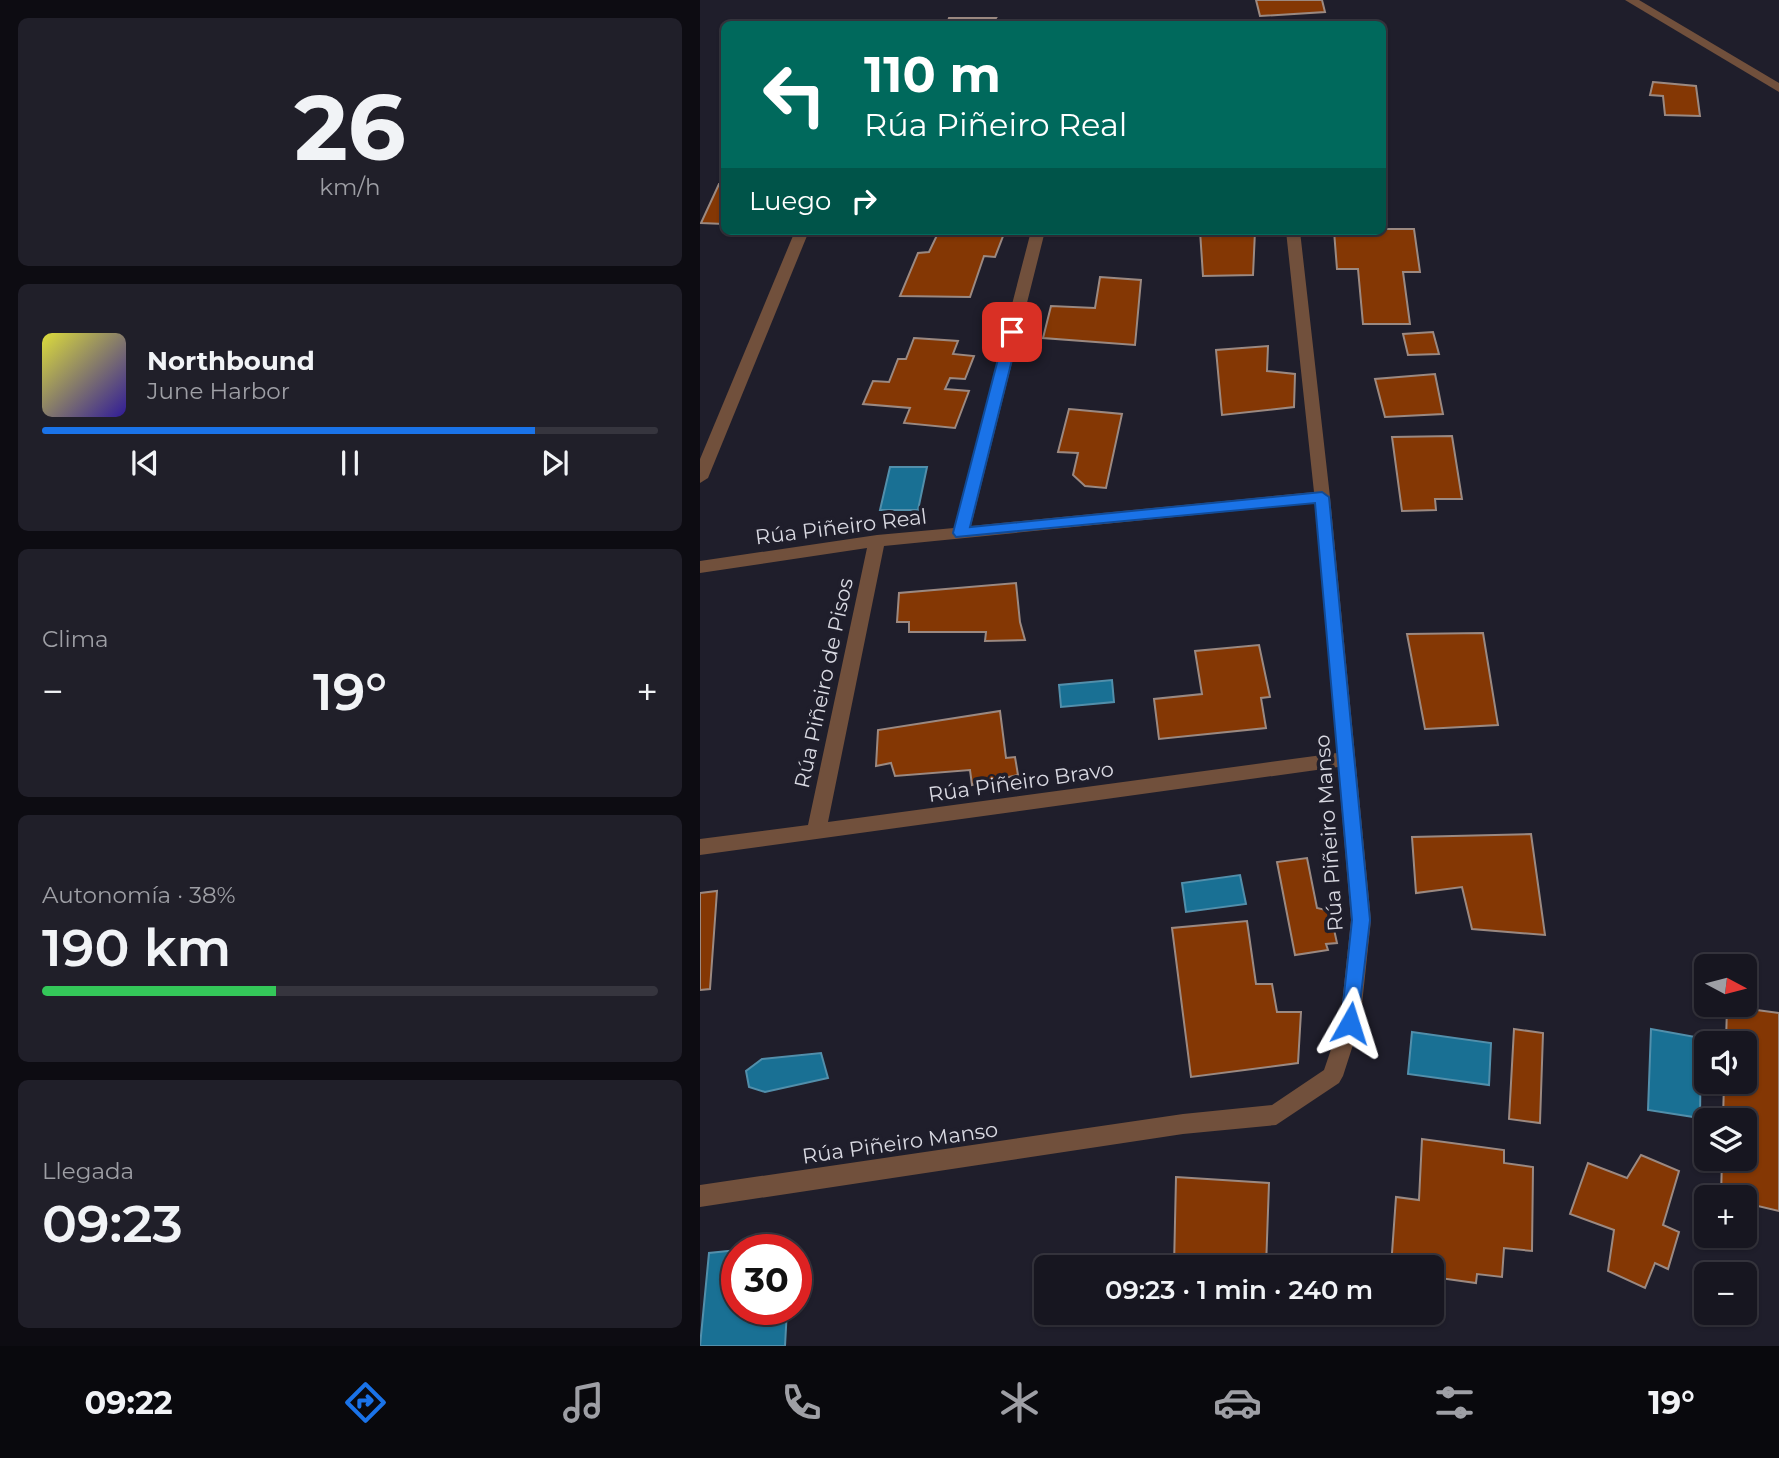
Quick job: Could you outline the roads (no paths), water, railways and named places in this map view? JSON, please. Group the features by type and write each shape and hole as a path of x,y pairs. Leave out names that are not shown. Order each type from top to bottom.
{"street":[{"path":"1631,0 1779,88"},
{"path":"700,478 800,235"},
{"path":"961,533 1037,235"},
{"name":"Rúa Piñeiro Manso","path":"700,1196 1183,1124 1276,1115 1332,1076 1350,1023 1361,920 1322,497 1293,235"},
{"name":"Rúa Piñeiro Real","path":"700,567 877,541 1322,497"},
{"name":"Rúa Piñeiro de Pisos","path":"816,833 877,541"},
{"name":"Rúa Piñeiro Bravo","path":"700,847 1347,760"}],"water":[{"path":"890,467 927,467 918,510 880,510"},
{"path":"1112,680 1114,702 1061,707 1059,685"},
{"path":"1240,875 1246,904 1186,912 1182,883"},
{"path":"1651,1029 1694,1037 1694,1094 1700,1094 1700,1108 1694,1108 1694,1117 1648,1110"},
{"path":"1412,1032 1491,1043 1489,1085 1408,1074"},
{"path":"821,1053 828,1078 765,1092 749,1087 746,1071 762,1059"},
{"path":"721,1252 721,1325 786,1325 785,1346 700,1346 709,1253"}]}
